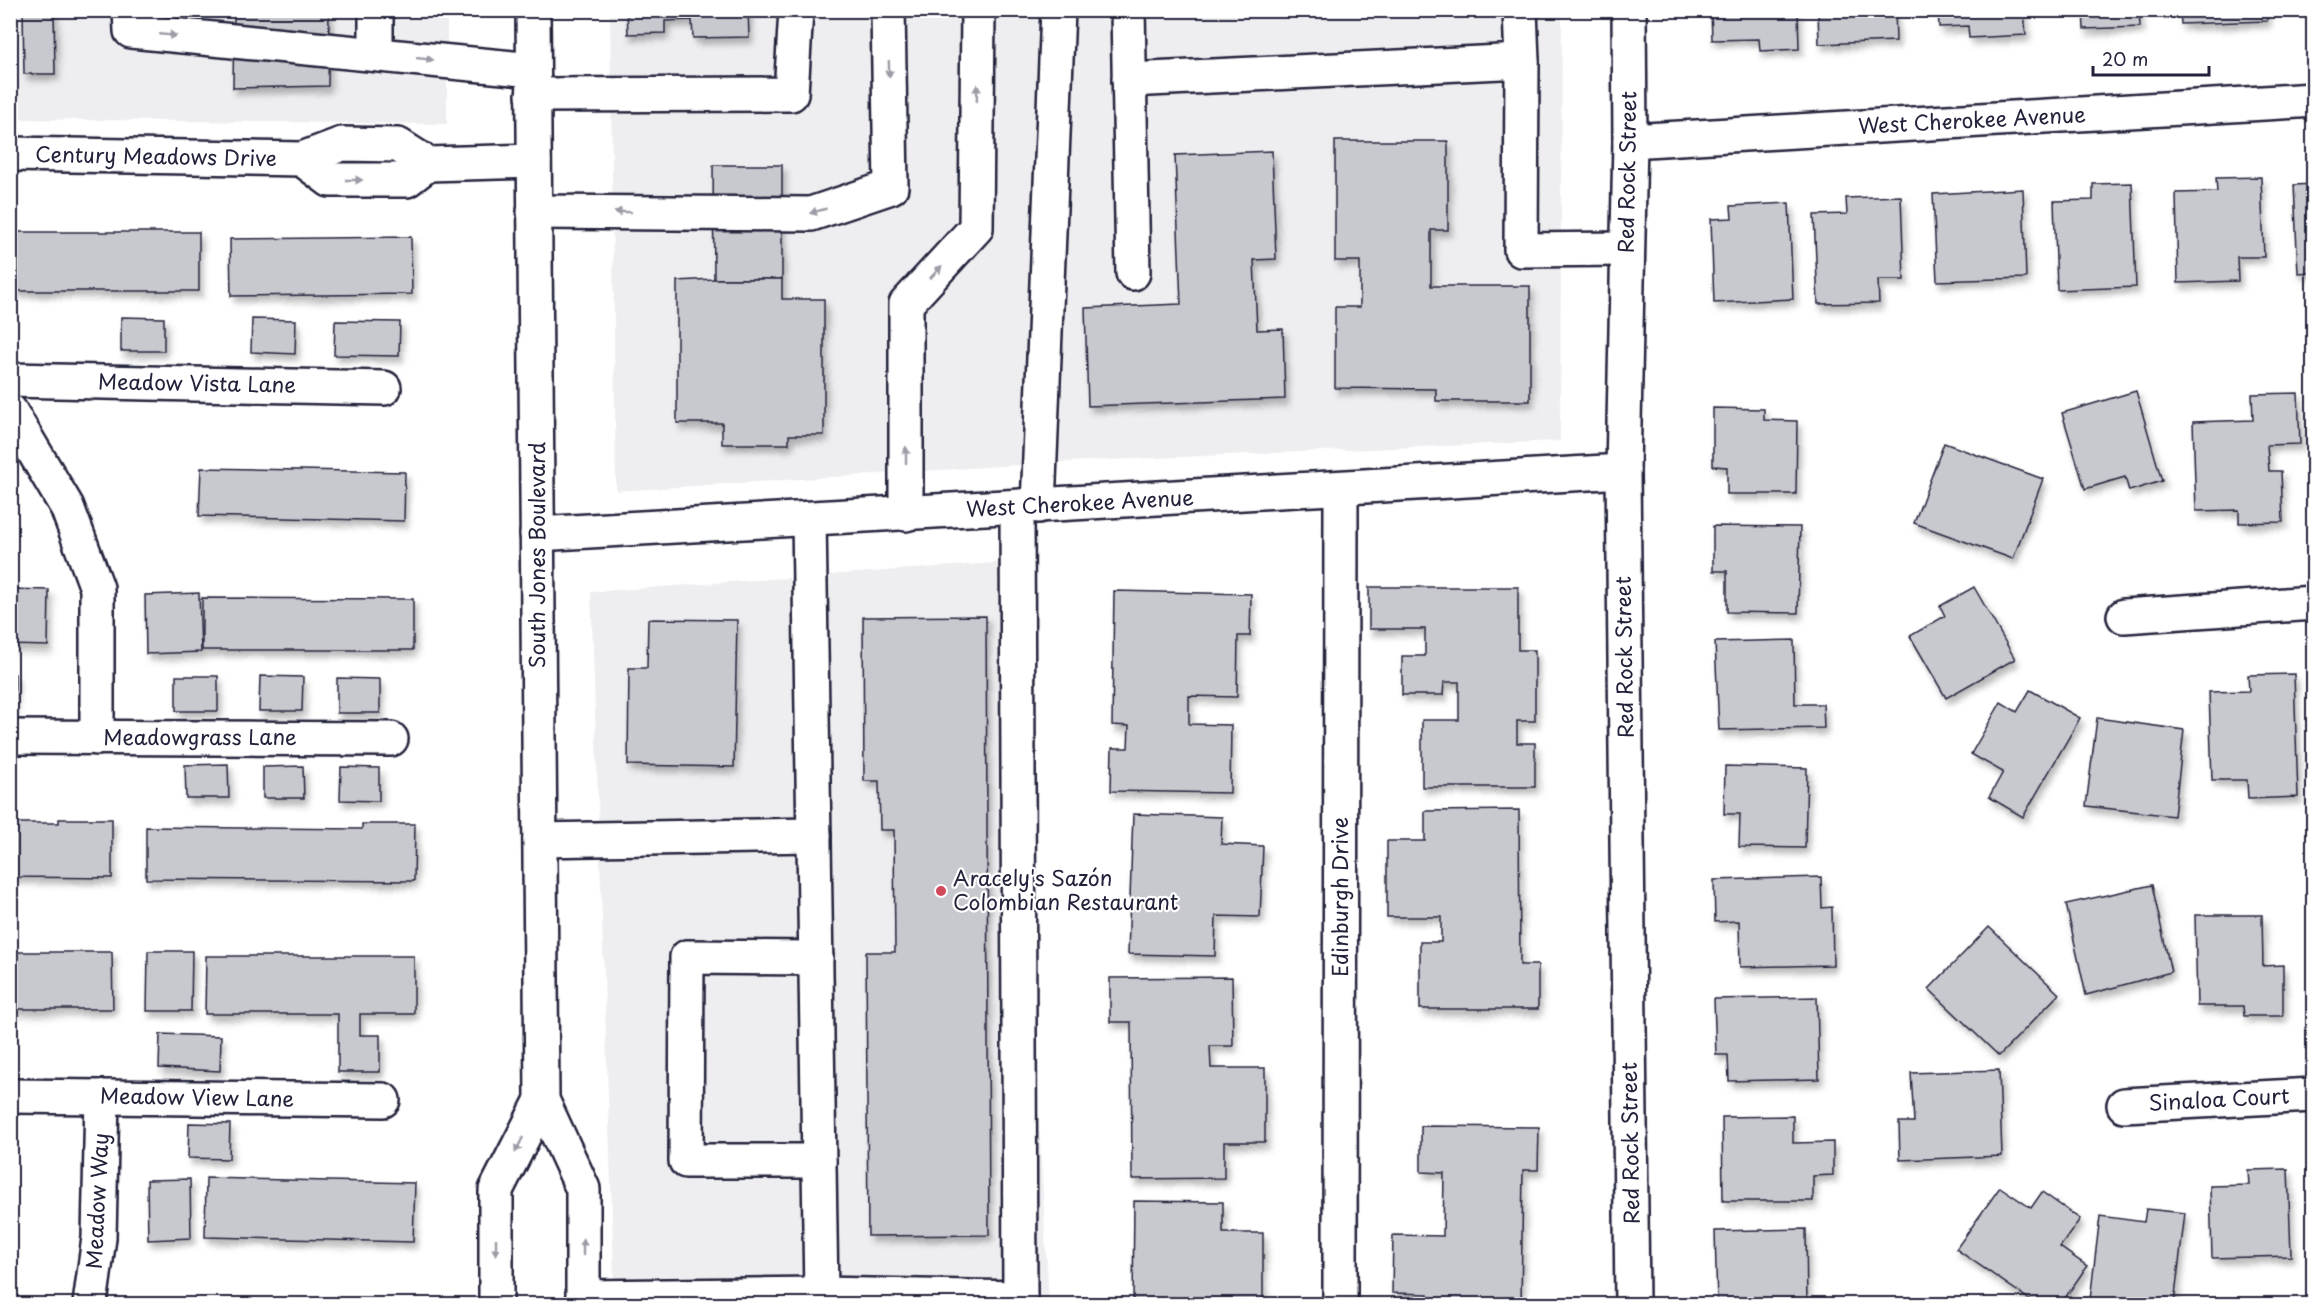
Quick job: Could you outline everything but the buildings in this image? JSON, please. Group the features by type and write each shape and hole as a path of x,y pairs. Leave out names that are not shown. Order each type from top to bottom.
{"street":[{"path":"130,10 130,31 376,54 533,83 791,94 796,10"},
{"path":"376,10 376,54"},
{"name":"South Jones Boulevard","path":"533,10 542,1100 582,1189 582,1301"},
{"path":"534,212 811,214 891,187 888,10"},
{"path":"906,514 906,304 976,228 978,10"},
{"path":"582,1301 693,1300 821,1294 1020,1301 1027,507 1058,10"},
{"path":"1128,10 1132,273"},
{"path":"1520,10 1521,250 1626,249"},
{"name":"Red Rock Street","path":"1629,10 1630,141 1623,471 1632,1305"},
{"path":"1129,80 1522,61"},
{"name":"West Cherokee Avenue","path":"1630,141 2313,100"},
{"name":"Century Meadows Drive","path":"10,154 302,159 330,180 407,180 428,164 534,161"},
{"name":"Meadow Vista Lane","path":"10,380 384,388"},
{"path":"10,411 67,507 97,588 97,738"},
{"name":"West Cherokee Avenue","path":"537,534 1623,471"},
{"name":"Edinburgh Drive","path":"1340,1305 1341,489"},
{"path":"809,519 821,1294"},
{"path":"2124,616 2313,603"},
{"name":"Meadowgrass Lane","path":"10,736 390,739"},
{"path":"540,840 814,835"},
{"path":"816,958 687,957 686,1161 819,1161"},
{"name":"Sinaloa Court","path":"2124,1105 2313,1095"},
{"name":"Meadow View Lane","path":"10,1096 383,1100"},
{"name":"Meadow Way","path":"90,1305 99,1238 102,1097"},
{"name":"South Jones Boulevard","path":"496,1305 496,1190 542,1100"}],"shaded area":[{"path":"11,11 447,11 447,124 11,119"},
{"path":"610,11 1562,11 1560,441 1063,462 616,491"},
{"path":"1008,562 1049,1304 615,1304 591,592"}],"place":[{"name":"Aracely's Sazón Colombian Restaurant","path":"941,891"}]}
